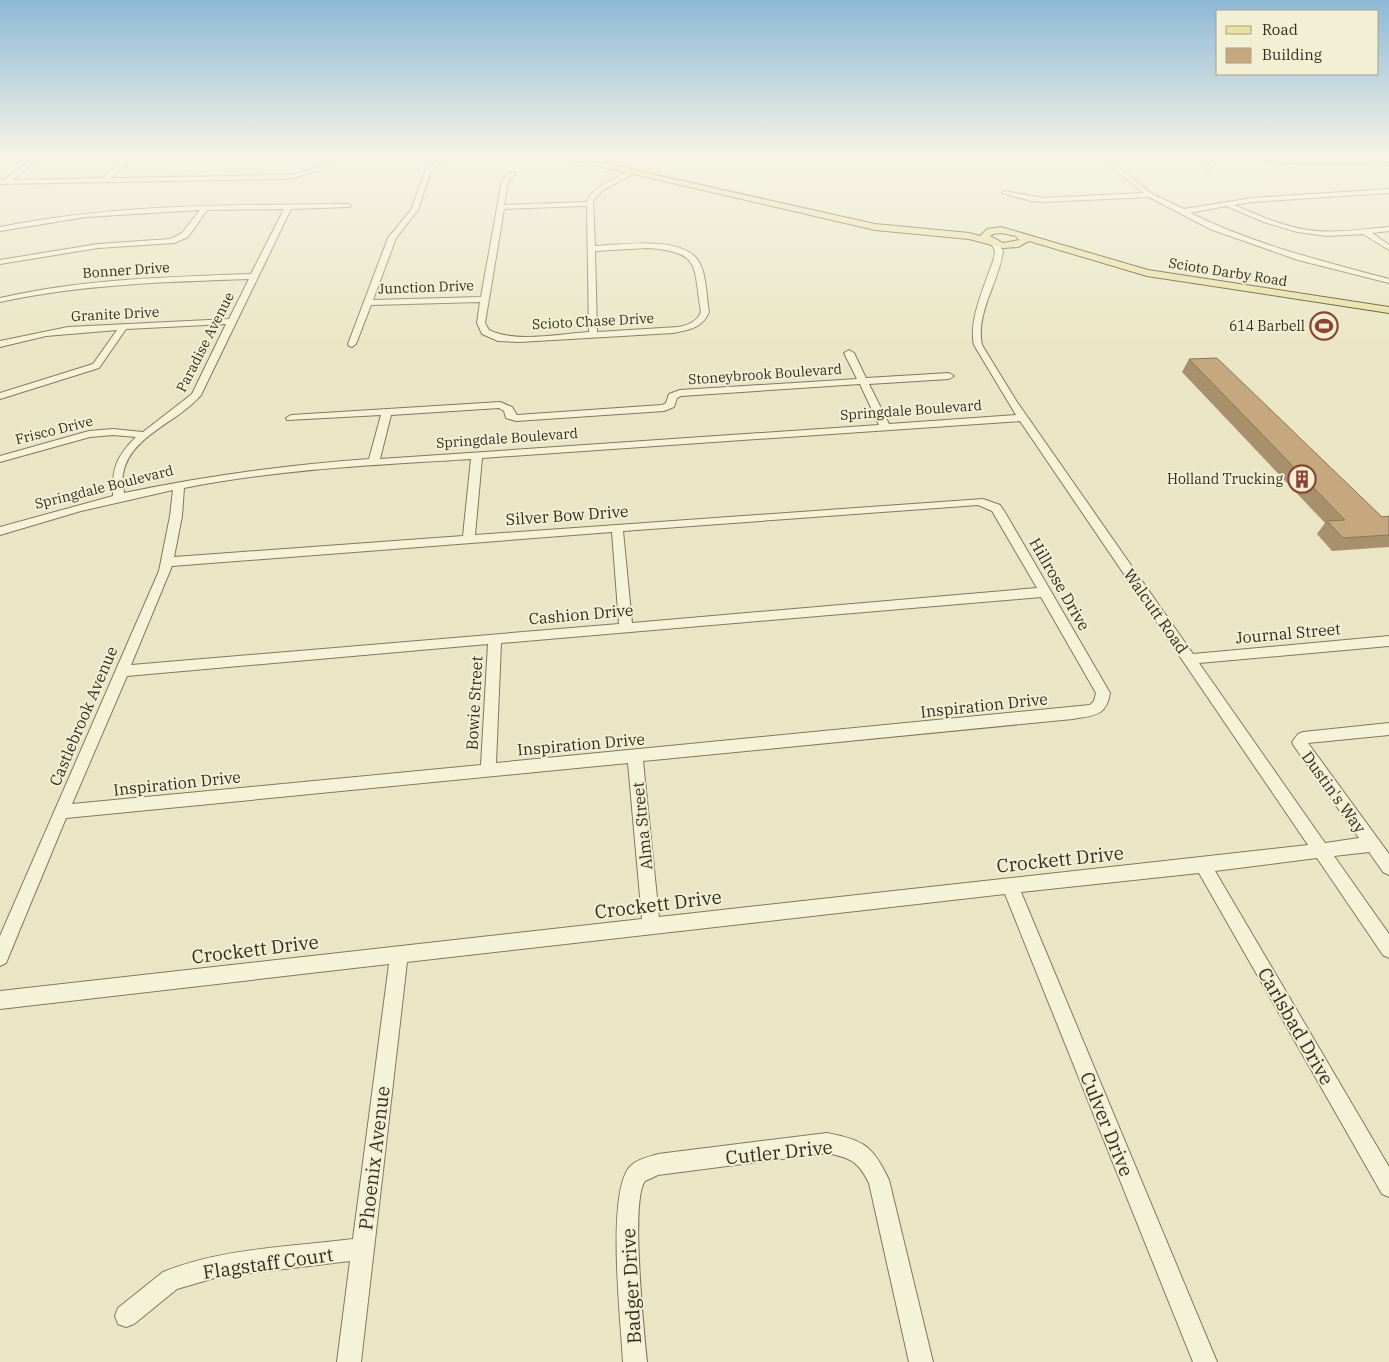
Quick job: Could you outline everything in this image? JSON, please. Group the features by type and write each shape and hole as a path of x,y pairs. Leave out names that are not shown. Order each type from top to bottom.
{"main road":[{"path":"837,219 875,227 1018,242"},
{"path":"991,239 1008,230 1018,242"},
{"name":"Scioto Darby Road","path":"1018,242 1066,249 1147,273 1389,310"}],"street":[{"path":"1,219 3,228 53,219"},
{"path":"0,262 98,246 171,241 185,235 197,219"},
{"name":"Paradise Avenue","path":"119,497 118,473 127,455 145,435 187,405 196,395 282,219"},
{"path":"352,344 392,238 407,219"},
{"path":"485,299 499,219"},
{"path":"590,219 593,335"},
{"path":"1195,219 1219,230 1269,248 1389,281"},
{"path":"1263,219 1290,229 1322,233 1389,229"},
{"path":"1364,231 1389,248"},
{"name":"Walcutt Road","path":"991,239 999,251 978,321 976,336 978,345 1023,418 1389,949"},
{"path":"998,258 1018,242"},
{"name":"Scioto Chase Drive","path":"485,299 482,330 490,335 513,339 674,330 697,324 703,318 705,312 695,262 688,254 672,248 591,249"},
{"name":"Bonner Drive","path":"0,300 36,292 91,285 254,276"},
{"name":"Junction Drive","path":"368,303 485,299"},
{"name":"Granite Drive","path":"0,344 46,333 232,321"},
{"path":"0,396 96,366 123,328"},
{"name":"Stoneybrook Boulevard","path":"849,352 885,427"},
{"name":"Stoneybrook Boulevard","path":"290,418 500,405 509,409 510,416 516,418 664,408 671,405 672,396 680,393 949,376"},
{"path":"374,462 386,412"},
{"name":"Springdale Boulevard","path":"0,531 46,516 119,497 179,484 253,472 374,462 1023,418"},
{"name":"Frisco Drive","path":"0,459 89,434 113,432 145,435"},
{"path":"469,539 477,455"},
{"name":"Castlebrook Avenue","path":"0,957 165,571 176,516 179,484"},
{"name":"Silver Bow Drive","path":"167,562 969,501"},
{"name":"Hillrose Drive","path":"969,501 979,501 996,508 1103,693 1102,704"},
{"path":"617,528 626,627"},
{"name":"Cashion Drive","path":"121,671 1045,592"},
{"name":"Bowie Street","path":"488,770 495,639"},
{"name":"Journal Street","path":"1189,659 1389,641"},
{"name":"Inspiration Drive","path":"61,812 1073,713 1093,710 1102,704"},
{"name":"Dustin's Way","path":"1389,729 1303,738 1299,744 1389,867"},
{"name":"Alma Street","path":"635,756 651,926"},
{"name":"Dustin's Way","path":"1320,850 1372,844"},
{"name":"Crockett Drive","path":"0,1000 1010,885 1203,865 1320,850"},
{"name":"Carlsbad Drive","path":"1203,865 1389,1187"},
{"name":"Culver Drive","path":"1010,885 1204,1362"},
{"name":"Phoenix Avenue","path":"349,1362 399,954"},
{"name":"Cutler Drive","path":"627,1210 634,1178 642,1170 658,1164 826,1143 849,1147 861,1153 870,1162 882,1187 921,1362"},
{"name":"Badger Drive","path":"627,1210 635,1362"},
{"name":"Flagstaff Court","path":"126,1316 171,1280 218,1266 363,1249"}],"building":[{"path":"1217,358 1382,517 1389,516 1389,535 1343,538 1327,521 1345,520 1189,359"}],"place":[{"name":"614 Barbell","path":"1324,326"},
{"name":"Holland Trucking","path":"1302,479"}]}
